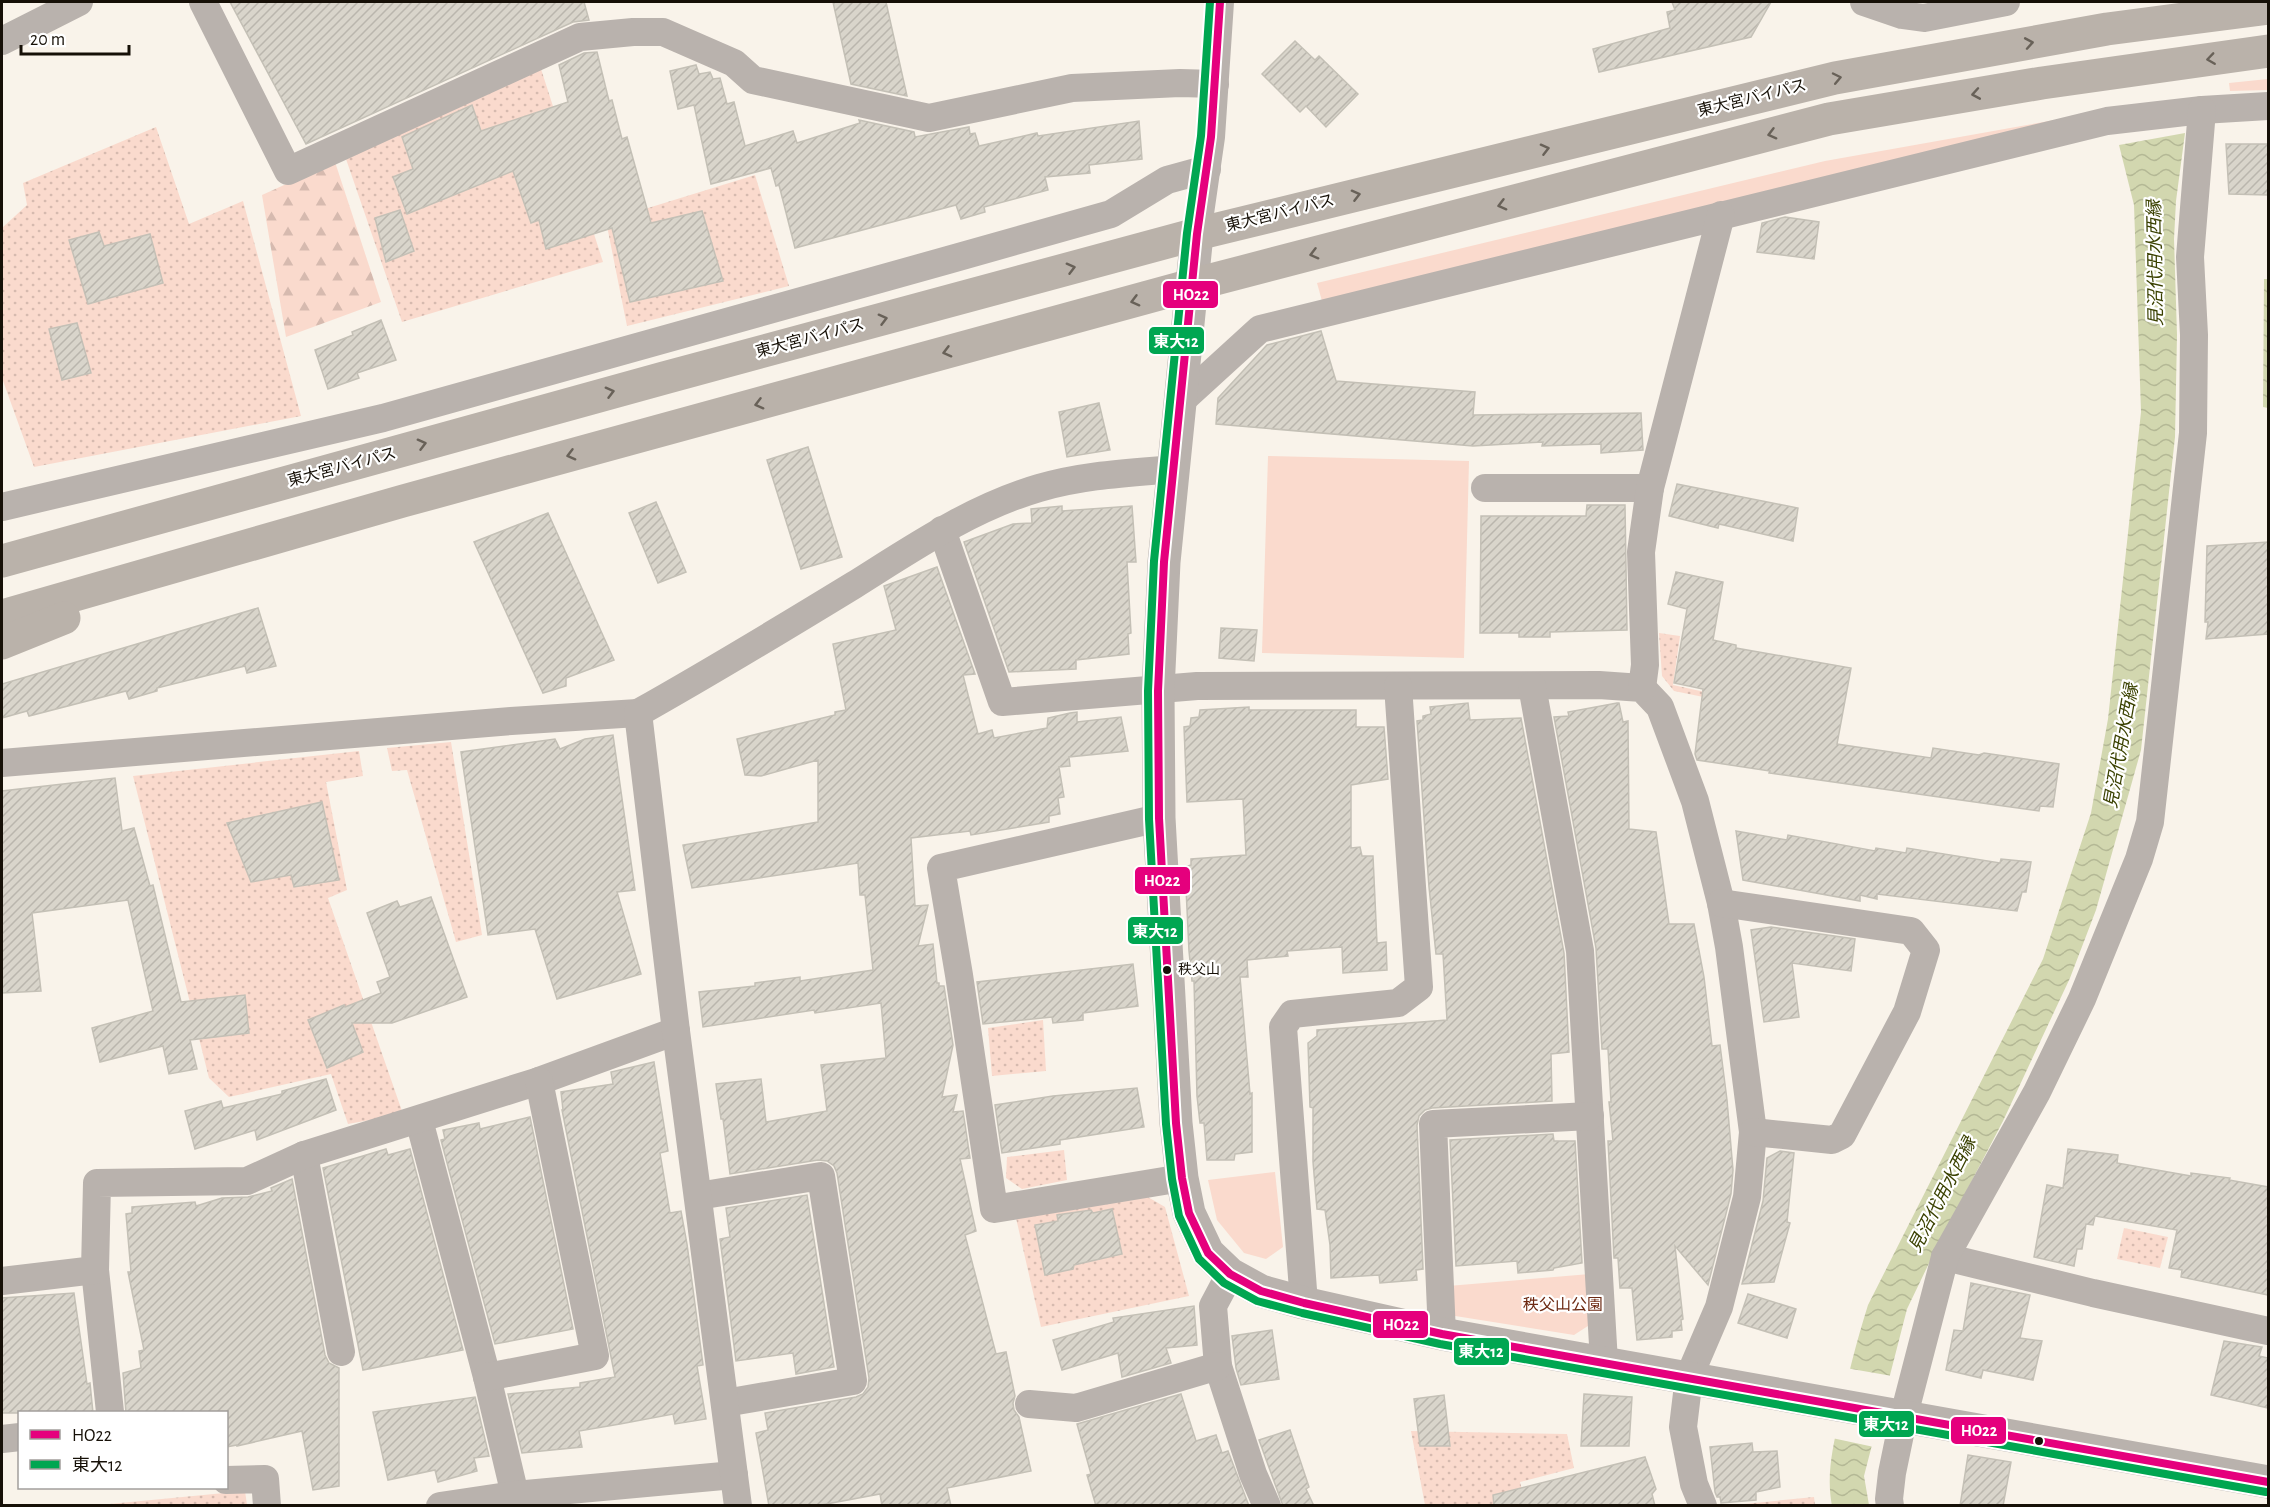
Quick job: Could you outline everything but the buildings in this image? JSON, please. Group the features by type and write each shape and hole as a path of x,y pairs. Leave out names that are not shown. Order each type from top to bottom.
{"highway":[{"name":"東大宮バイパス","path":"2,561 1197,234 1835,78 2107,29 2268,8"},
{"path":"2,616 437,492 1192,285 1829,119 2042,82 2268,51"},
{"name":"東大宮バイパス","path":"2,543 235,496"},
{"path":"2,643 247,546"}],"street":[{"path":"2,41 79,2"},
{"path":"203,2 288,171 580,37 633,32 663,32 734,63 753,80 929,118 1072,88 1179,82 1215,84"},
{"path":"1220,2 1207,169 1197,234 1164,562 1158,690 1159,818 1176,1123 1182,1178 1189,1213 1208,1253 1230,1274 1261,1291 1442,1334 2268,1482"},
{"path":"1864,2 1902,15 1924,18 2006,2"},
{"path":"1180,402 1260,329 2107,121 2202,110 2268,106"},
{"path":"1890,1506 1896,1414 1945,1257 2037,1092 2082,999 2139,859 2150,822 2193,433 2194,335 2190,256 2202,110"},
{"path":"2,507 383,417 959,257 1111,214 1167,180 1207,169"},
{"path":"1642,688 1645,665 1641,552 1650,488 1721,215"},
{"path":"2,763 511,721 638,713 720,667 942,530 990,505 1038,488 1079,478 1174,469"},
{"path":"1485,488 1650,488"},
{"path":"942,530 1002,702 1197,686 1599,685 1642,688 1660,707 1695,801 1721,903 1729,947 1753,1132 1748,1197 1719,1307 1689,1377 1683,1427 1694,1484 1703,1506"},
{"path":"1304,1303 1283,1027 1292,1014 1398,1004 1419,987 1398,686"},
{"path":"1532,686 1580,951 1604,1362"},
{"path":"638,713 676,1031 738,1506"},
{"path":"1159,818 941,868 994,1209 1182,1178"},
{"path":"1721,903 1911,931 1926,950 1907,1012 1842,1135 1832,1140 1753,1132"},
{"path":"110,1411 95,1270 97,1183 247,1181 304,1155 539,1081 676,1031"},
{"path":"487,1377 595,1356 539,1081"},
{"path":"1442,1334 1433,1124 1590,1116"},
{"path":"419,1120 487,1377 515,1495"},
{"path":"304,1155 341,1352"},
{"path":"698,1196 821,1176 853,1381 725,1403"},
{"path":"1945,1257 2093,1293 2268,1331"},
{"path":"2,1281 95,1270"},
{"path":"1230,1274 1213,1306 1218,1366 1253,1474 1267,1506"},
{"path":"1029,1404 1076,1408 1218,1366"},
{"path":"2,1438 18,1437"},
{"path":"440,1506 515,1495 734,1475"},
{"path":"228,1480 265,1479 267,1506"}],"green space":[{"path":"541,69 603,262 402,322 345,156"},
{"path":"2268,79 2268,90 2230,91 2229,83"},
{"path":"2100,112 1322,301 1317,283 1825,161"},
{"path":"156,127 189,224 243,201 301,416 34,467 2,378 2,228 27,205 23,183"},
{"path":"335,162 381,302 286,337 262,195"},
{"path":"755,175 789,286 627,326 606,221"},
{"path":"1268,456 1469,461 1464,658 1262,653"},
{"path":"1659,633 1680,636 1673,685 1723,696 1723,701 1674,691 1662,676"},
{"path":"451,742 482,935 456,942 407,770 392,771 387,748"},
{"path":"359,751 363,776 326,782 347,890 328,898 403,1114 348,1124 331,1074 229,1097 209,1078 133,776"},
{"path":"1043,1020 1046,1071 992,1076 988,1028"},
{"path":"1064,1150 1067,1180 1022,1189 1006,1178 1007,1157"},
{"path":"1275,1172 1283,1247 1266,1259 1244,1253 1217,1220 1208,1180"},
{"path":"1141,1193 1165,1207 1189,1296 1041,1327 1016,1218"},
{"path":"2124,1228 2168,1237 2160,1268 2117,1259"},
{"name":"秩父山公園","path":"1590,1274 1591,1324 1574,1335 1449,1315 1448,1286"},
{"path":"1411,1431 1567,1434 1574,1468 1520,1482 1526,1505 1425,1505"},
{"path":"245,1491 247,1505 89,1506"},
{"path":"1814,1497 1815,1505 1734,1505"}],"water":[{"name":"見沼代用水西縁","path":"2185,133 2176,201 2174,239 2177,335 2175,437 2141,750 2096,910 2070,978 2003,1121 1907,1309 1864,1476 1869,1505 1832,1506 1830,1472 1833,1451 1842,1404 1868,1305 2043,959 2091,813 2108,719 2141,412 2134,205 2119,145"},
{"path":"2264,279 2268,279 2268,408 2263,407"}],"pier":[{"path":"1846,1368 1892,1376 1874,1447 1832,1438"}],"transit line":[{"name":"東大12","path":"1210,2 1201,136 1187,233 1154,561 1148,691 1149,819 1166,1124 1179,1216 1199,1259 1224,1283 1257,1301 1440,1344 2266,1492"},
{"name":"HO22","path":"1220,2 1211,137 1197,234 1164,562 1158,691 1159,818 1176,1123 1182,1178 1189,1213 1208,1253 1230,1274 1261,1291 1442,1334 2268,1482"}],"place":[{"name":"秩父山","path":"1167,970"}]}
